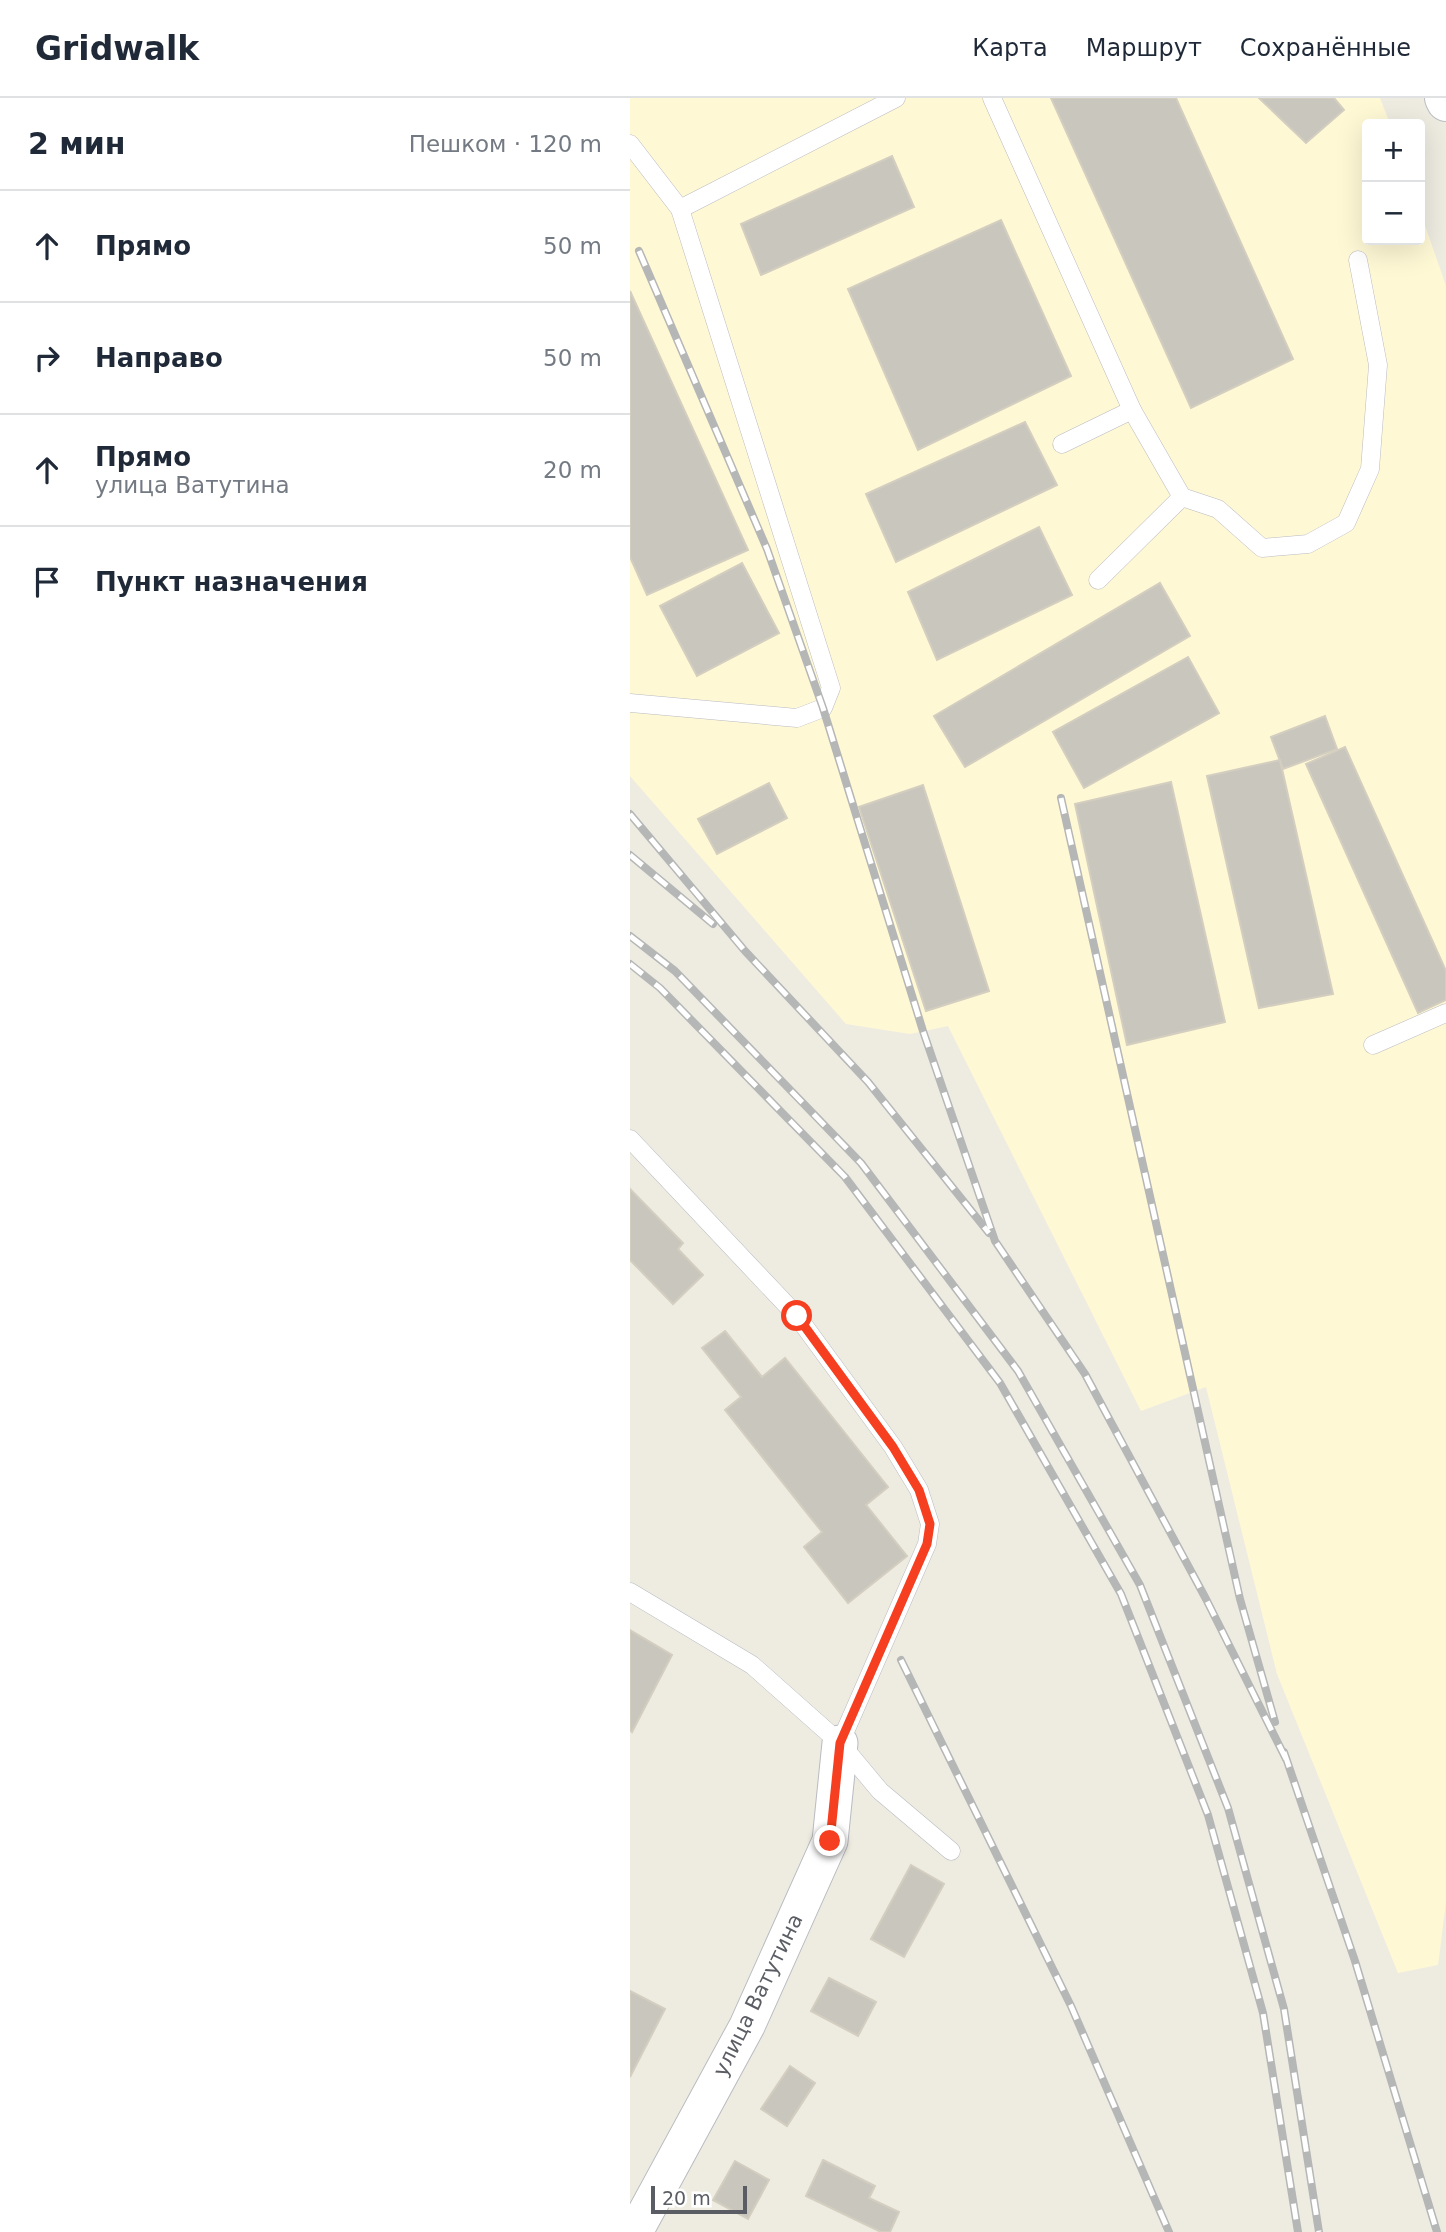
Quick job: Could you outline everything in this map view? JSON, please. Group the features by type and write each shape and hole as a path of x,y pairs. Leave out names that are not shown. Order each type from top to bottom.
{"street":[{"name":"улица Ватутина","path":"635,2232 747,2026 830,1841 840,1743"}],"lane":[{"path":"680,209 896,98"},
{"path":"992,98 1132,410 1182,496 1218,509 1262,548 1308,544 1346,523 1370,469 1378,365 1358,260"},
{"path":"630,144 680,209 831,688 823,708 797,718 630,703"},
{"path":"1062,444 1132,410"},
{"path":"1098,580 1182,496"},
{"path":"1373,1045 1446,1013"},
{"path":"630,1139 797,1316 893,1447 919,1490 930,1524 927,1544 840,1743"},
{"path":"630,1592 752,1665 840,1743 880,1791 951,1851"}],"shaded area":[{"path":"630,98 1380,98 1388,119 1362,119 1362,245 1425,245 1425,225 1446,286 1446,1902 1438,1965 1398,1973 1277,1674 1206,1387 1141,1411 948,1026 910,1034 846,1024 630,776"}],"building":[{"path":"1051,98 1176,98 1293,359 1191,408"},
{"path":"1259,98 1334,98 1344,110 1306,143"},
{"path":"892,156 914,207 761,275 741,224"},
{"path":"1001,220 1071,376 918,450 848,289"},
{"path":"630,291 748,550 647,595 630,557"},
{"path":"1025,422 1057,485 896,562 866,494"},
{"path":"1039,527 1072,595 937,660 908,592"},
{"path":"742,563 779,633 697,676 660,606"},
{"path":"1160,583 1190,636 965,767 934,716"},
{"path":"1188,657 1219,713 1084,788 1053,732"},
{"path":"1325,716 1337,749 1283,769 1271,737"},
{"path":"1345,747 1446,971 1446,1000 1418,1013 1306,764"},
{"path":"1280,760 1333,994 1259,1008 1207,776"},
{"path":"1171,782 1225,1022 1127,1045 1075,804"},
{"path":"769,783 787,818 717,854 698,819"},
{"path":"923,785 989,991 926,1011 859,807"},
{"path":"630,1189 683,1243 678,1249 703,1275 673,1304 630,1260"},
{"path":"725,1331 762,1377 785,1358 888,1487 866,1505 907,1556 848,1603 804,1547 822,1532 725,1410 741,1397 702,1348"},
{"path":"630,1630 672,1655 632,1732 630,1730"},
{"path":"911,1865 944,1884 904,1957 871,1939"},
{"path":"829,1978 876,2002 858,2036 811,2011"},
{"path":"630,1991 665,2009 630,2077"},
{"path":"790,2066 815,2083 787,2126 761,2109"},
{"path":"823,2160 875,2186 869,2198 899,2212 890,2232 881,2232 806,2196"},
{"path":"735,2161 769,2180 748,2219 713,2200"}],"railway":[{"path":"639,251 767,549 823,708 923,1031 995,1241 1085,1374 1206,1599 1286,1759"},
{"path":"1061,798 1240,1599 1275,1722"},
{"path":"630,814 745,951 868,1082 989,1233"},
{"path":"630,855 713,924"},
{"path":"630,936 675,971 861,1163 1018,1371 1140,1585 1228,1808 1284,2009 1319,2232"},
{"path":"630,964 660,988 845,1177 1000,1383 1121,1594 1208,1815 1263,2013 1298,2232"},
{"path":"901,1660 1071,2006 1169,2232"},
{"path":"1284,1752 1355,1961 1437,2232"}],"route":[{"path":"797,1316 893,1447 919,1490 930,1524 927,1544 840,1743 830,1841"}]}
